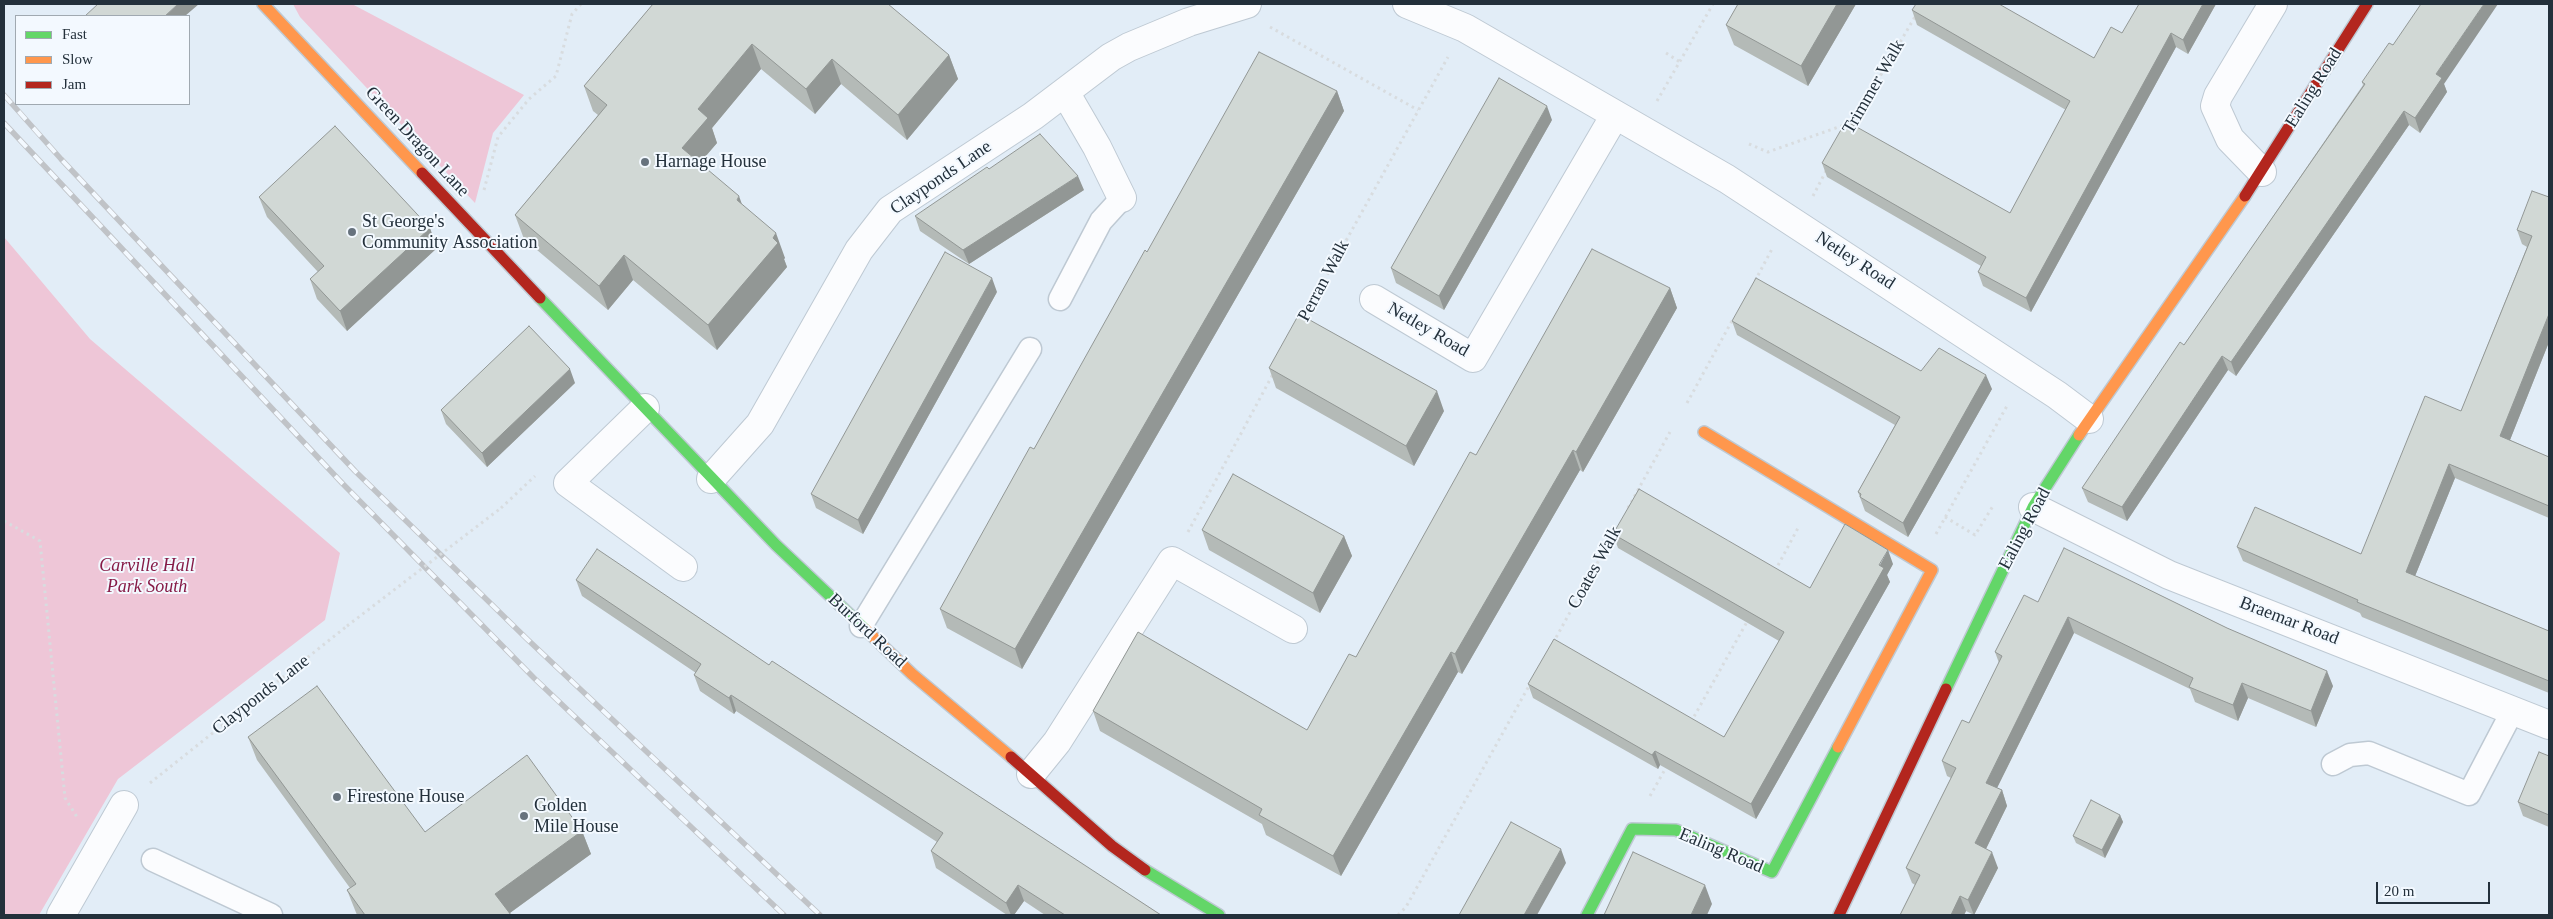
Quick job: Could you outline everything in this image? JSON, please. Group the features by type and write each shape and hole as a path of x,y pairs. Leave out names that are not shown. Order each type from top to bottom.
{"street":[{"name":"Green Dragon Lane","path":"263,4 711,479"},
{"name":"Netley Road","path":"1407,4 1465,28 1719,174 1794,221 2057,395 2089,419"},
{"path":"2262,172 2230,139 2214,106 2218,96 2273,4"},
{"name":"Ealing Road","path":"1839,915 2033,507 2089,419 2262,172 2367,4"},
{"name":"Clayponds Lane","path":"711,479 760,424 859,250 890,210 1129,47 1240,5"},
{"path":"1065,92 1097,147 1122,198"},
{"name":"Netley Road","path":"1374,299 1473,358 1615,115"},
{"path":"645,408 568,483 683,567"},
{"path":"1704,432 1919,562"},
{"name":"Burford Road","path":"711,479 776,545 912,674 1031,774 1112,846 1144,870 1219,915"},
{"name":"Braemar Road","path":"2033,507 2169,575 2549,725"},
{"path":"1031,774 1057,742 1172,561 1293,629"},
{"name":"Ealing Road","path":"1632,829 1676,830 1772,872 1932,570 1919,562"},
{"path":"61,915 124,805"},
{"path":"1587,915 1632,829"}],"lane":[{"path":"1060,299 1101,221 1122,198"},
{"path":"860,626 1030,349"},
{"path":"2333,764 2350,755 2369,753 2470,794 2513,710"},
{"path":"153,860 271,915"}],"path":[{"path":"474,228 498,137 529,99 556,76 572,14 581,4"},
{"path":"1641,130 1712,4"},
{"path":"1240,5 1418,110"},
{"name":"Trimmer Walk","path":"1849,130 1918,12"},
{"name":"Perran Walk","path":"1299,326 1465,28"},
{"path":"1666,53 1680,62"},
{"path":"1749,144 1768,152 1853,122"},
{"path":"1750,288 1830,164"},
{"path":"1682,410 1736,314"},
{"path":"1172,561 1276,370"},
{"path":"1919,562 2009,401 2016,401"},
{"name":"Coates Walk","path":"1624,515 1673,428"},
{"path":"1771,577 1815,499"},
{"path":"1945,518 1976,535 1996,503"},
{"name":"Clayponds Lane","path":"124,805 347,626 500,508"},
{"path":"4,521 40,541 65,798 78,817 106,835"},
{"name":"Coates Walk","path":"1551,646 1619,524"},
{"path":"1690,725 1752,612"},
{"path":"1398,915 1406,907 1532,681"},
{"path":"1632,829 1670,760"}],"green space":[{"path":"293,4 352,4 524,95 493,133 475,203 300,17"},
{"name":"Carville Hall Park South","path":"4,237 90,339 340,553 325,620 118,779 39,915 4,915"}],"building":[{"path":"98,4 178,4 166,15 86,15"},
{"name":"Harnage House","path":"653,4 888,4 949,55 898,115 832,59 806,89 752,44 698,109 708,118 682,148 739,196 737,200 776,233 773,238 778,243 708,325 624,255 599,286 515,215 607,105 584,86"},
{"path":"1738,4 1837,4 1801,66 1726,25"},
{"path":"1916,4 1999,4 2094,58 2111,27 2122,33 2139,4 2203,4 2183,40 2171,33 2026,298 1978,272 1986,257 1822,163 1846,121 2010,213 2070,101 1912,10"},
{"path":"2421,4 2484,4 2436,74 2442,78 2415,118 2404,111 2231,362 2222,356 2122,507 2082,488 2180,342 2184,345 2365,84 2362,82 2389,43 2393,45"},
{"path":"1259,52 1337,91 1015,649 940,609 1030,447 1034,449 1145,250 1147,252"},
{"path":"1499,78 1547,106 1439,296 1391,268"},
{"name":"St George's Community Association","path":"335,126 430,228 340,311 310,279 324,266 259,197"},
{"path":"1040,134 1078,176 963,250 915,216 987,167 989,169"},
{"path":"2532,191 2549,197 2549,314 2500,436 2549,457 2549,506 2449,464 2406,572 2549,631 2549,681 2357,602 2358,600 2237,547 2255,507 2361,554 2425,396 2461,411 2532,236 2517,230"},
{"path":"1592,249 1670,288 1576,452 1573,450 1455,654 1451,652 1333,856 1259,815 1262,809 1093,711 1138,632 1307,730 1349,654 1356,657 1470,452 1476,455"},
{"path":"945,252 992,278 858,520 811,494"},
{"path":"1756,278 1921,371 1939,348 1986,375 1903,523 1860,497 1861,494 1858,492 1900,417 1732,321"},
{"path":"1299,314 1437,391 1406,446 1269,368"},
{"path":"529,326 570,369 482,453 441,410"},
{"path":"1233,474 1344,536 1313,593 1202,530"},
{"path":"1639,489 1810,588 1845,524 1888,550 1879,565 1884,568 1751,804 1655,751 1652,755 1528,684 1554,639 1724,737 1784,632 1613,534"},
{"path":"2064,548 2227,628 2327,671 2311,711 2242,683 2233,705 2189,687 2193,678 2068,617 1986,783 2002,790 1975,843 1992,852 1968,900 1960,896 1951,915 1900,915 1920,875 1906,868 1956,768 1942,761 1962,720 1969,723 2002,656 1995,652 2024,595 2038,602"},
{"path":"597,549 769,665 772,661 1161,915 1065,915 1018,885 1006,903 931,851 943,833 731,695 729,698 694,675 701,664 576,580"},
{"path":"317,686 425,832 527,755 582,831 495,894 511,915 365,915 347,890 356,884 248,737"},
{"path":"2539,752 2549,756 2549,815 2518,802"},
{"path":"2091,800 2120,815 2102,850 2073,836"},
{"path":"1511,822 1561,849 1524,915 1459,915"},
{"path":"1633,852 1705,885 1691,915 1604,915"}],"railway":[{"path":"4,95 61,159 355,471 527,639 820,915"},
{"path":"4,123 342,483 534,678 784,915"}],"traffic: fast":[{"path":"540,298 776,545 865,629"},
{"path":"1946,689 2033,507 2079,435"},
{"path":"1587,915 1632,829 1676,830 1772,872 1838,747"},
{"path":"1145,870 1219,915"}],"traffic: slow":[{"path":"263,4 422,173"},
{"path":"2079,435 2245,196"},
{"path":"1704,432 1932,570 1838,747"},
{"path":"865,629 912,674 1011,757"}],"traffic: jam":[{"path":"2245,196 2367,4"},
{"path":"422,173 540,298"},
{"path":"1839,915 1946,689"},
{"path":"1011,757 1112,846 1145,870"}],"place":[{"name":"Harnage House","path":"645,162"},
{"name":"St George's Community Association","path":"352,232"},
{"name":"Firestone House","path":"337,797"},
{"name":"Golden Mile House","path":"524,816"}]}
